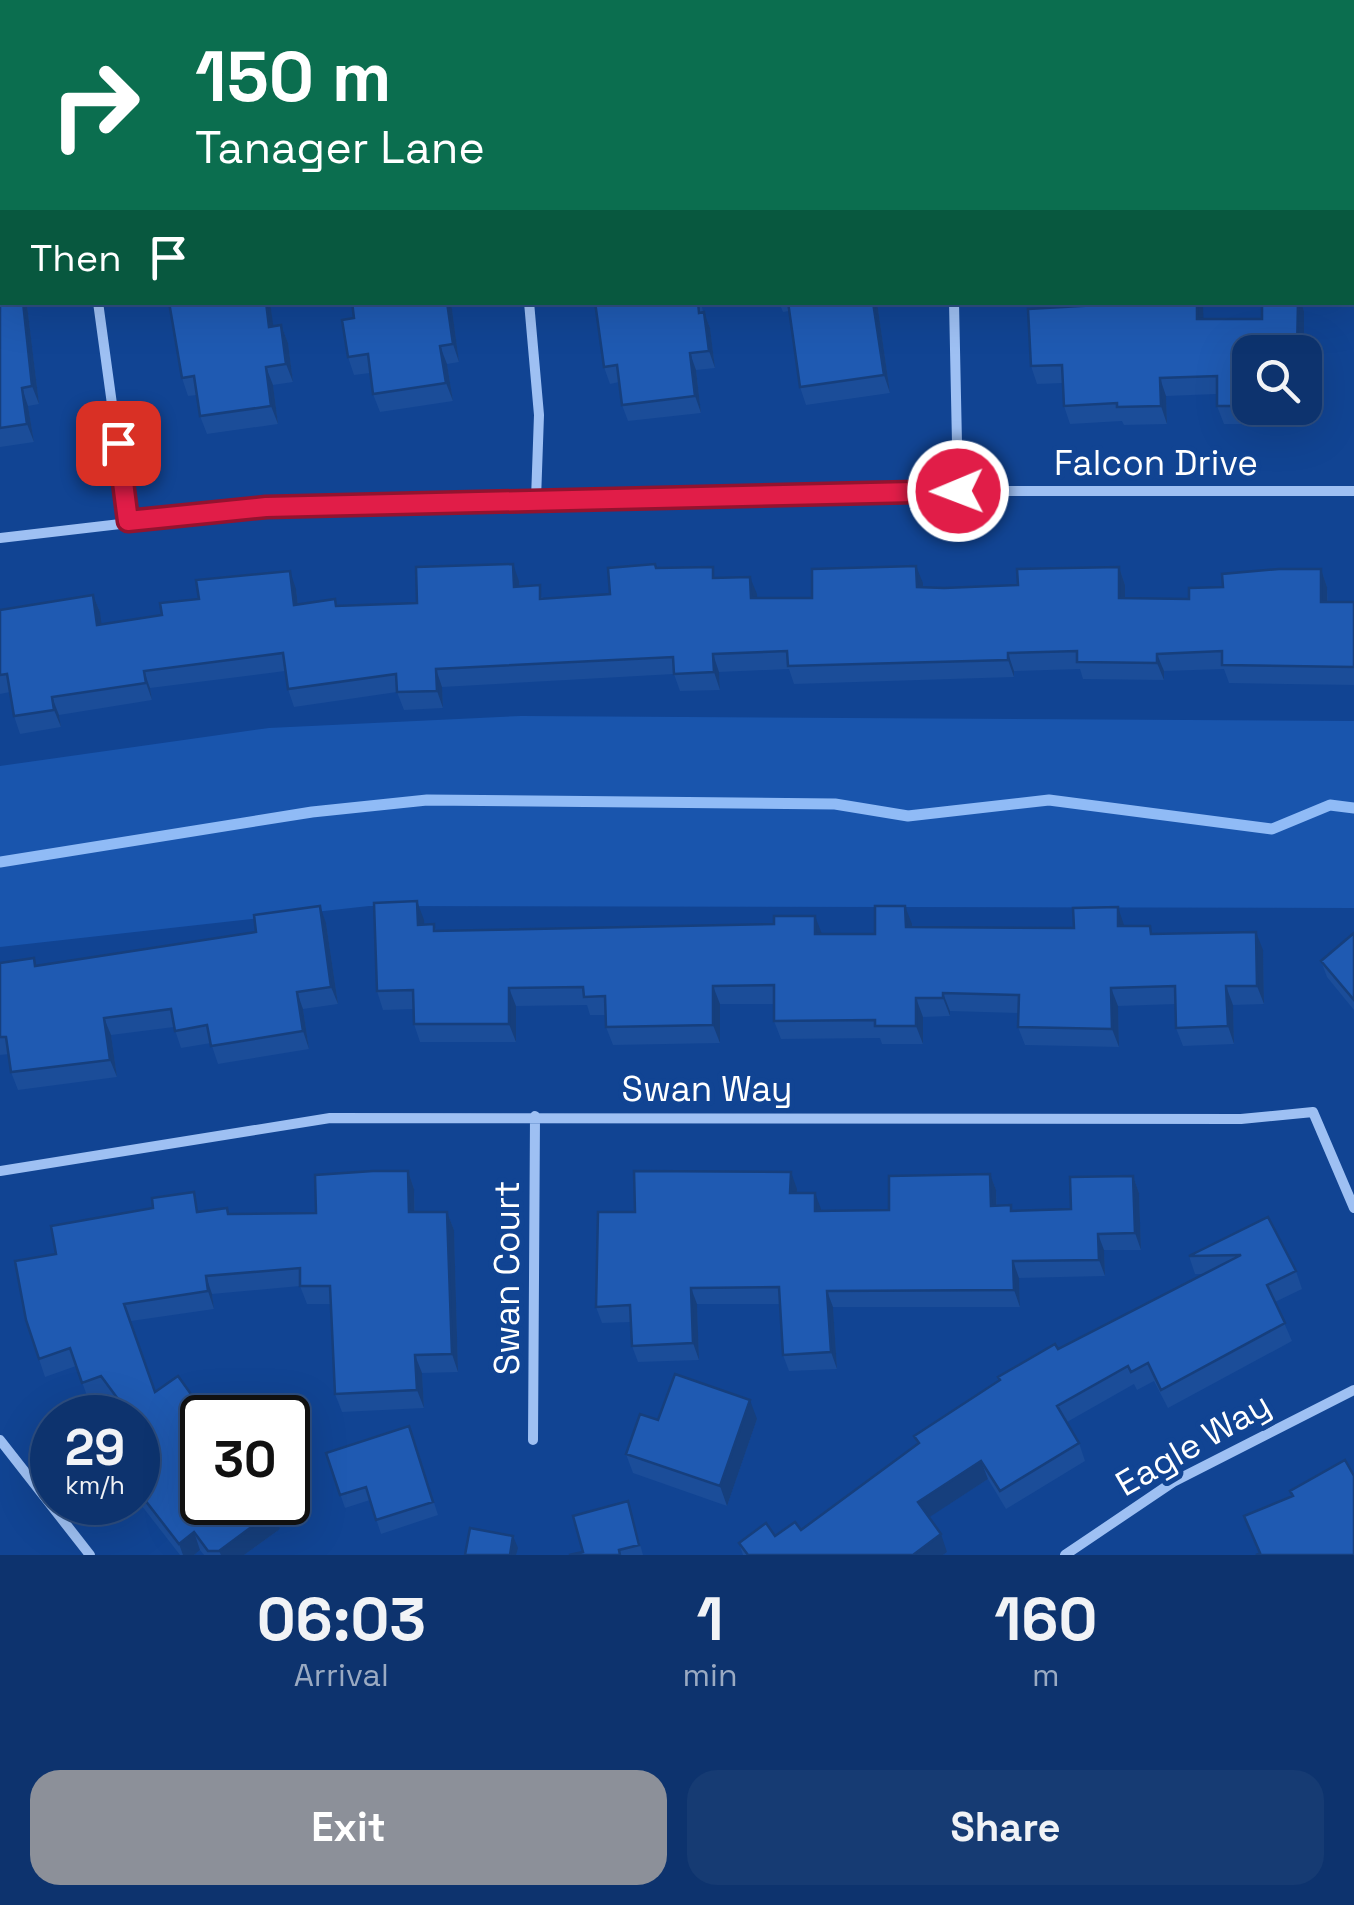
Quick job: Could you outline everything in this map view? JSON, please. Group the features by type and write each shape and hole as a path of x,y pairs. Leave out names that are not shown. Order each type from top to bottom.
{"street":[{"path":"98,305 128,521"},
{"path":"529,305 539,415 536,499"},
{"path":"954,305 958,491"},
{"name":"Falcon Drive","path":"0,538 266,507 958,491 1354,491"},
{"name":"Swan Way","path":"0,1170 330,1118 1240,1119 1313,1112 1354,1208"},
{"name":"Swan Court","path":"533,1440 536,1116"},
{"name":"Eagle Way","path":"1065,1555 1174,1482 1354,1390"},
{"path":"0,1440 90,1555"}],"shaded area":[{"path":"521,716 1354,721 1354,908 369,906 0,947 0,766 269,728"}],"building":[{"path":"0,305 23,305 32,386 22,388 27,424 0,428"},
{"path":"170,305 266,305 269,327 281,325 286,364 266,367 271,406 200,416 194,376 182,378"},
{"path":"352,305 447,305 453,344 440,346 446,383 373,394 368,354 348,357 342,320 354,318"},
{"path":"595,305 698,305 699,313 704,312 709,351 690,353 695,396 622,405 617,365 604,367"},
{"path":"788,305 873,305 884,375 800,387"},
{"path":"1197,305 1197,319 1262,319 1262,305 1298,305 1297,335 1232,335 1232,406 1217,406 1217,376 1160,378 1161,406 1064,406 1062,365 1031,366 1028,309"},
{"path":"513,564 514,587 540,585 540,599 610,594 608,568 655,564 656,568 713,567 713,578 750,577 751,598 812,598 812,569 916,566 917,587 944,588 1018,585 1017,569 1119,567 1119,598 1189,599 1189,588 1223,587 1222,574 1321,569 1321,602 1354,602 1354,667 1222,665 1222,651 1157,654 1157,663 1077,662 1077,651 1008,653 1008,660 788,666 787,651 713,654 714,672 674,674 673,657 436,669 437,691 397,692 396,674 288,689 283,653 144,671 146,683 52,697 54,710 14,716 7,674 0,675 0,610 93,595 97,625 162,615 160,603 199,599 196,580 290,571 294,605 335,599 336,606 417,603 416,567"},
{"path":"417,901 418,925 434,924 434,931 774,924 774,916 815,916 815,934 875,934 875,906 905,906 906,927 1074,928 1073,908 1118,907 1118,926 1150,926 1151,934 1256,932 1257,986 1226,986 1228,1026 1176,1028 1175,986 1111,988 1112,1029 1018,1027 1019,995 943,993 943,998 916,998 916,1026 875,1026 875,1020 774,1021 774,985 713,986 713,1025 606,1027 605,996 584,997 583,987 509,988 509,1024 414,1024 413,990 377,991 374,903"},
{"path":"320,906 331,987 297,992 303,1031 211,1046 207,1025 175,1031 171,1009 104,1018 110,1060 11,1072 6,1037 0,1037 0,963 34,958 35,966 256,932 254,915"},
{"path":"1354,933 1354,1000 1321,961"},
{"path":"408,1171 409,1212 447,1212 452,1354 415,1355 417,1390 335,1394 330,1286 300,1286 300,1268 206,1276 208,1291 124,1304 155,1392 178,1376 192,1395 180,1395 180,1525 254,1525 219,1551 208,1551 194,1532 179,1544 160,1519 160,1395 115,1395 101,1376 82,1383 70,1348 39,1359 26,1320 15,1261 56,1254 51,1226 153,1208 152,1198 194,1192 197,1212 227,1208 228,1214 316,1213 315,1175"},
{"path":"634,1171 791,1172 790,1193 815,1193 815,1211 889,1210 889,1176 990,1174 991,1206 1011,1205 1011,1211 1071,1209 1070,1177 1133,1176 1135,1233 1098,1234 1099,1260 1013,1261 1014,1290 827,1291 831,1352 783,1355 779,1287 691,1288 693,1343 632,1346 630,1305 596,1307 598,1212 635,1212"},
{"path":"1268,1217 1296,1271 1267,1285 1285,1323 1161,1390 1148,1363 1131,1372 1128,1366 1057,1406 1079,1443 1000,1491 981,1461 918,1502 941,1534 913,1555 748,1555 739,1543 766,1523 775,1536 795,1522 801,1530 919,1443 914,1436 1000,1380 998,1377 1055,1344 1058,1349 1241,1255 1189,1256"},
{"path":"675,1374 750,1400 720,1486 626,1454 640,1414 658,1420"},
{"path":"409,1426 433,1502 376,1520 366,1487 340,1495 326,1453"},
{"path":"1345,1460 1354,1476 1354,1555 1256,1555 1260,1553 1244,1516 1293,1496 1290,1491"},
{"path":"628,1501 639,1545 619,1550 620,1555 569,1555 583,1552 573,1516"},
{"path":"470,1528 513,1536 510,1555 465,1555"}],"waterway":[{"path":"0,862 312,812 427,800 835,804 908,816 1049,800 1272,829 1330,805 1354,808"}],"route":[{"path":"118,443 128,521 266,507 958,491"}]}
